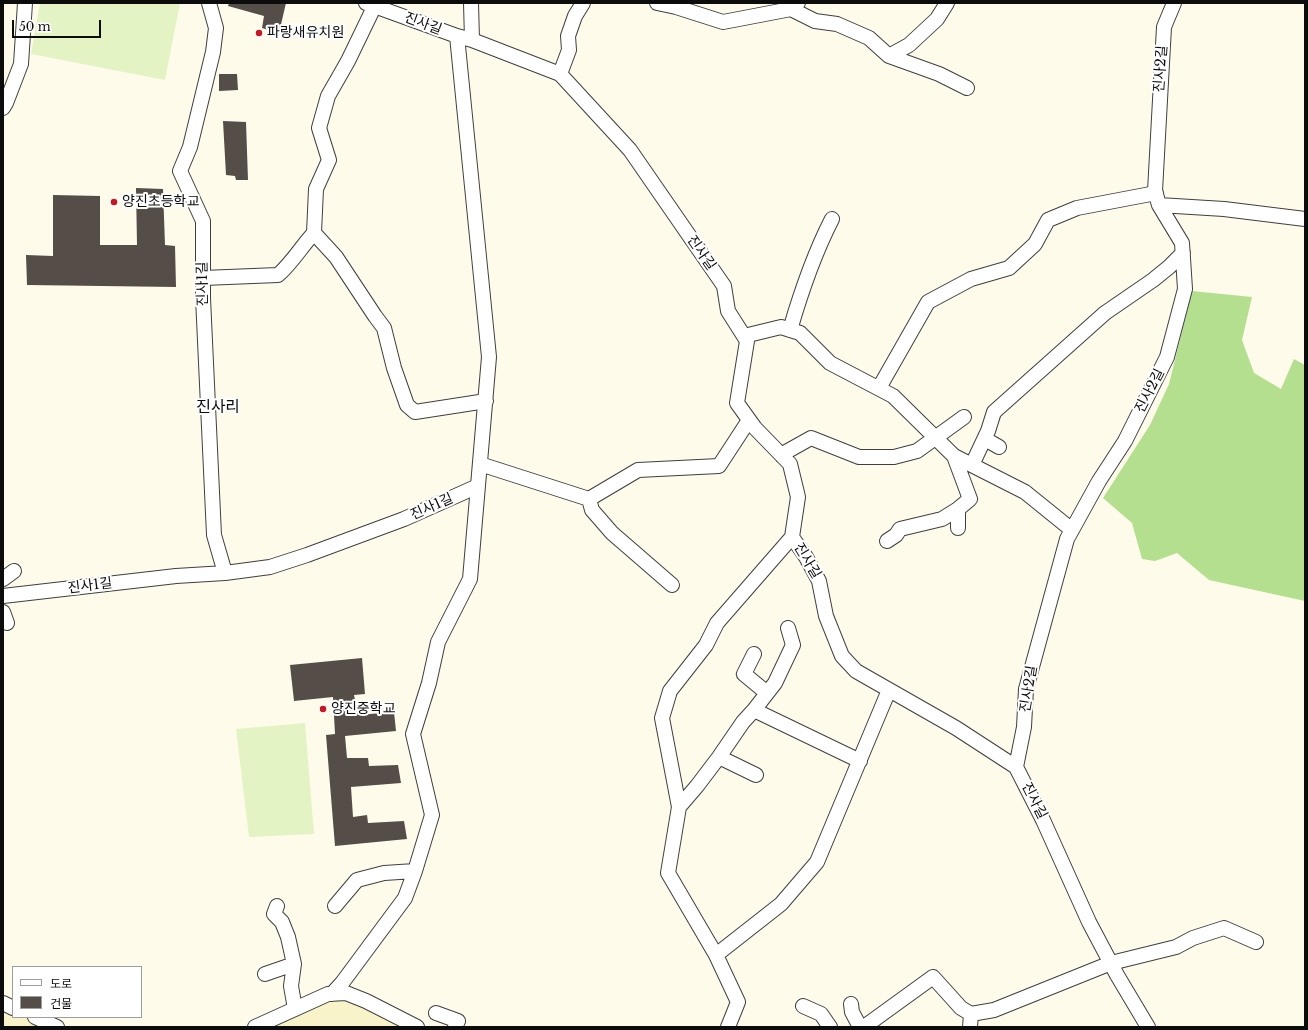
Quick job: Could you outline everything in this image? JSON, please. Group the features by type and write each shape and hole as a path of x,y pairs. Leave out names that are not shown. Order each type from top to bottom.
{"street":[{"path":"3,108 21,64 25,3"},
{"name":"진사1길","path":"209,3 216,28 213,52 190,148 180,171 203,221 206,391 214,535 225,573"},
{"path":"472,3 472,40"},
{"path":"560,74 569,50 568,36 575,16 583,3"},
{"path":"657,3 676,7 723,22 795,6 815,21 837,24 869,38 889,56 939,74 967,88"},
{"path":"889,56 909,45 937,18 947,3"},
{"name":"진사2길","path":"1016,767 1024,727 1026,689 1065,546 1072,530 1099,481 1125,441 1167,356 1185,289 1182,243 1157,199 1158,135 1164,27 1174,3"},
{"path":"203,278 278,275 287,267 314,233 316,189 329,160 318,128 328,96 348,61 372,4"},
{"name":"진사길","path":"372,4 560,74 630,150 724,286 728,311 747,341 737,403 755,428 790,464 798,497 792,537 820,581 826,616 842,656 856,671 956,728 1016,767 1043,820 1089,922 1148,1027"},
{"name":"진사길","path":"332,994 405,898 415,871 432,816 413,734 429,683 438,642 470,579 489,357 457,36"},
{"path":"879,388 928,302 972,279 1009,268 1035,244 1048,220 1077,208 1157,199 1305,219"},
{"path":"790,330 808,274 823,235 832,219"},
{"path":"314,233 336,257 384,328 394,368 407,404 414,412 486,401"},
{"path":"972,465 985,439 994,412 1105,313 1153,280 1183,253"},
{"path":"744,336 781,327 800,333 830,362 893,396 954,456 1025,492 1072,530"},
{"path":"782,456 786,452 811,438 858,457 894,457 917,451 964,417"},
{"path":"480,464 589,499 638,470 719,466 749,420"},
{"path":"985,439 999,447"},
{"path":"887,541 896,535 900,529 942,519 970,499 954,456"},
{"name":"진사1길","path":"3,596 176,576 225,573 270,567 404,519 478,486"},
{"path":"589,499 592,510 612,533 672,585"},
{"path":"958,509 958,528"},
{"path":"728,1027 738,1002 716,954 668,873 679,807 662,718 670,691 706,645 717,623 792,537"},
{"path":"679,807 719,757 743,722 775,683 793,644 788,628"},
{"path":"754,654 744,674 767,693"},
{"path":"716,954 781,904 817,862 889,690"},
{"path":"754,710 860,761"},
{"path":"719,757 756,775"},
{"path":"336,906 357,880 384,873 415,871"},
{"path":"277,906 274,914 282,922 288,937 294,964 291,986 295,1009"},
{"path":"864,1027 933,977 971,1021 994,1010 1111,963 1176,947 1194,938 1224,928 1256,942"},
{"path":"265,974 294,964"},
{"path":"255,1027 328,994 346,993 366,1001 417,1027"},
{"path":"3,1003 12,1008"},
{"path":"851,1004 852,1012 860,1027"},
{"path":"803,1006 821,1014 830,1027"},
{"path":"436,1013 458,1021 455,1027"},
{"path":"37,1018 57,1027"}],"shaded area":[{"path":"333,997 358,1001 408,1027 263,1027"},
{"path":"3,1006 12,1010 12,1018 30,1018 51,1027 3,1027"}],"green space":[{"path":"40,3 180,3 165,80 31,54"},
{"path":"1192,291 1252,297 1242,340 1254,373 1281,389 1294,359 1305,365 1305,601 1209,580 1177,553 1155,561 1142,559 1132,523 1103,498 1150,425 1169,384"},
{"path":"305,723 314,834 249,837 236,729"}],"building":[{"path":"229,3 286,3 279,33 262,28 264,16 228,6"},
{"path":"219,74 237,74 238,90 219,91"},
{"path":"223,121 246,122 248,180 236,180 235,176 226,175"},
{"path":"136,188 163,189 165,245 175,246 176,287 27,285 26,255 53,256 53,195 100,196 100,245 137,245"},
{"path":"362,658 365,694 354,695 358,715 394,712 396,731 345,736 347,758 368,758 369,766 398,765 401,783 351,787 353,817 367,815 368,823 404,821 407,839 335,846 326,735 335,734 333,697 294,701 290,665"}],"place":[{"name":"파랑새유치원","path":"259,33"},
{"name":"양진초등학교","path":"114,202"},
{"name":"양진중학교","path":"323,709"}],"district":[{"name":"진사리","path":"218,407"}]}
